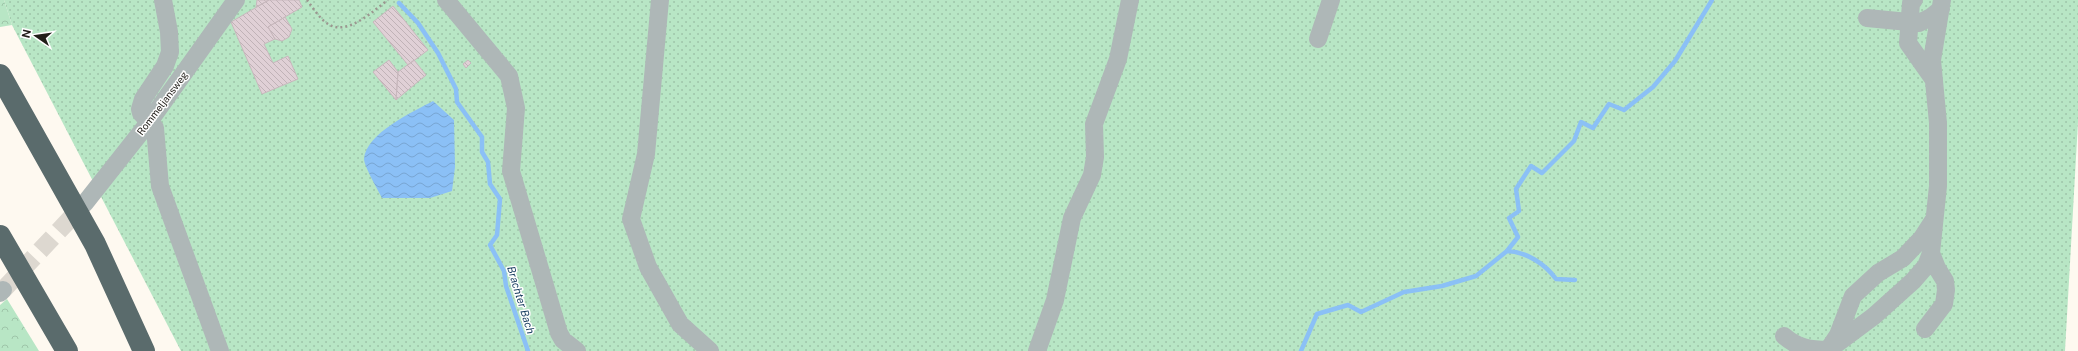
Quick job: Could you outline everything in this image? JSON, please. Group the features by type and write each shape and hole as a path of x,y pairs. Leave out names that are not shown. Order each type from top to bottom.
{"highway":[{"path":"0,75 95,244 144,351"},
{"path":"0,236 67,351"}],"street":[{"path":"163,0 169,32 170,52 161,74 140,105 141,113 155,128 160,186 220,351"},
{"name":"Rommeljansweg","path":"85,203 149,122 236,0"},
{"path":"446,0 509,76 516,108 510,171 559,333 563,340 577,351"},
{"path":"660,0 646,154 631,219 648,267 680,324 710,351"},
{"path":"1036,351 1055,300 1072,218 1092,175 1095,157 1094,124 1118,59 1130,0"},
{"path":"1318,39 1331,0"},
{"path":"1914,0 1911,3 1908,43 1934,80"},
{"path":"1867,18 1918,23 1931,17 1942,4"},
{"path":"1784,336 1793,344 1809,350 1827,351 1874,316 1913,281 1926,266 1931,253 1938,186 1938,139 1932,60 1942,4"},
{"path":"1827,351 1838,335 1853,296 1878,273 1903,258 1922,238 1935,218"},
{"path":"1925,329 1944,304 1946,290 1945,281 1936,268 1931,253"}],"path":[{"path":"307,0 326,22 330,25 340,27 353,24 388,0"}],"green space":[{"path":"0,0 4,0 12,25 0,27"},
{"path":"4,0 2078,0 2078,122 2065,351 181,351 12,25"},
{"path":"7,299 39,351 0,351 0,305"}],"water":[{"path":"433,101 454,120 455,167 452,191 430,198 382,198 364,159 367,149 381,132 392,124"}],"building":[{"path":"257,0 269,0 256,7"},
{"path":"269,0 299,0 302,7 268,27 275,39 264,44 273,63 288,56 298,79 262,94 231,22"},
{"path":"393,6 428,50 408,65 373,22"},
{"path":"285,17 292,29 289,37 282,41 275,39 268,27"},
{"path":"389,60 398,72 396,100 373,72"},
{"path":"414,60 426,75 396,100 398,72"},
{"path":"468,60 471,63 466,68 463,64"}],"waterway":[{"path":"1301,351 1317,314 1348,305 1361,312 1404,292 1442,286 1476,276 1507,251 1518,237 1509,218 1519,211 1516,189 1531,166 1542,173 1574,141 1581,122 1593,128 1609,104 1624,110 1653,87 1675,61 1712,0"},
{"name":"Brachter Bach","path":"399,3 418,23 438,53 456,89 457,102 482,137 482,152 488,162 490,184 500,199 497,235 490,245 504,271 506,286 528,351"},
{"path":"1507,251 1528,256 1547,268 1556,279 1575,280"}],"tunnel":[{"path":"3,290 85,203"}]}
